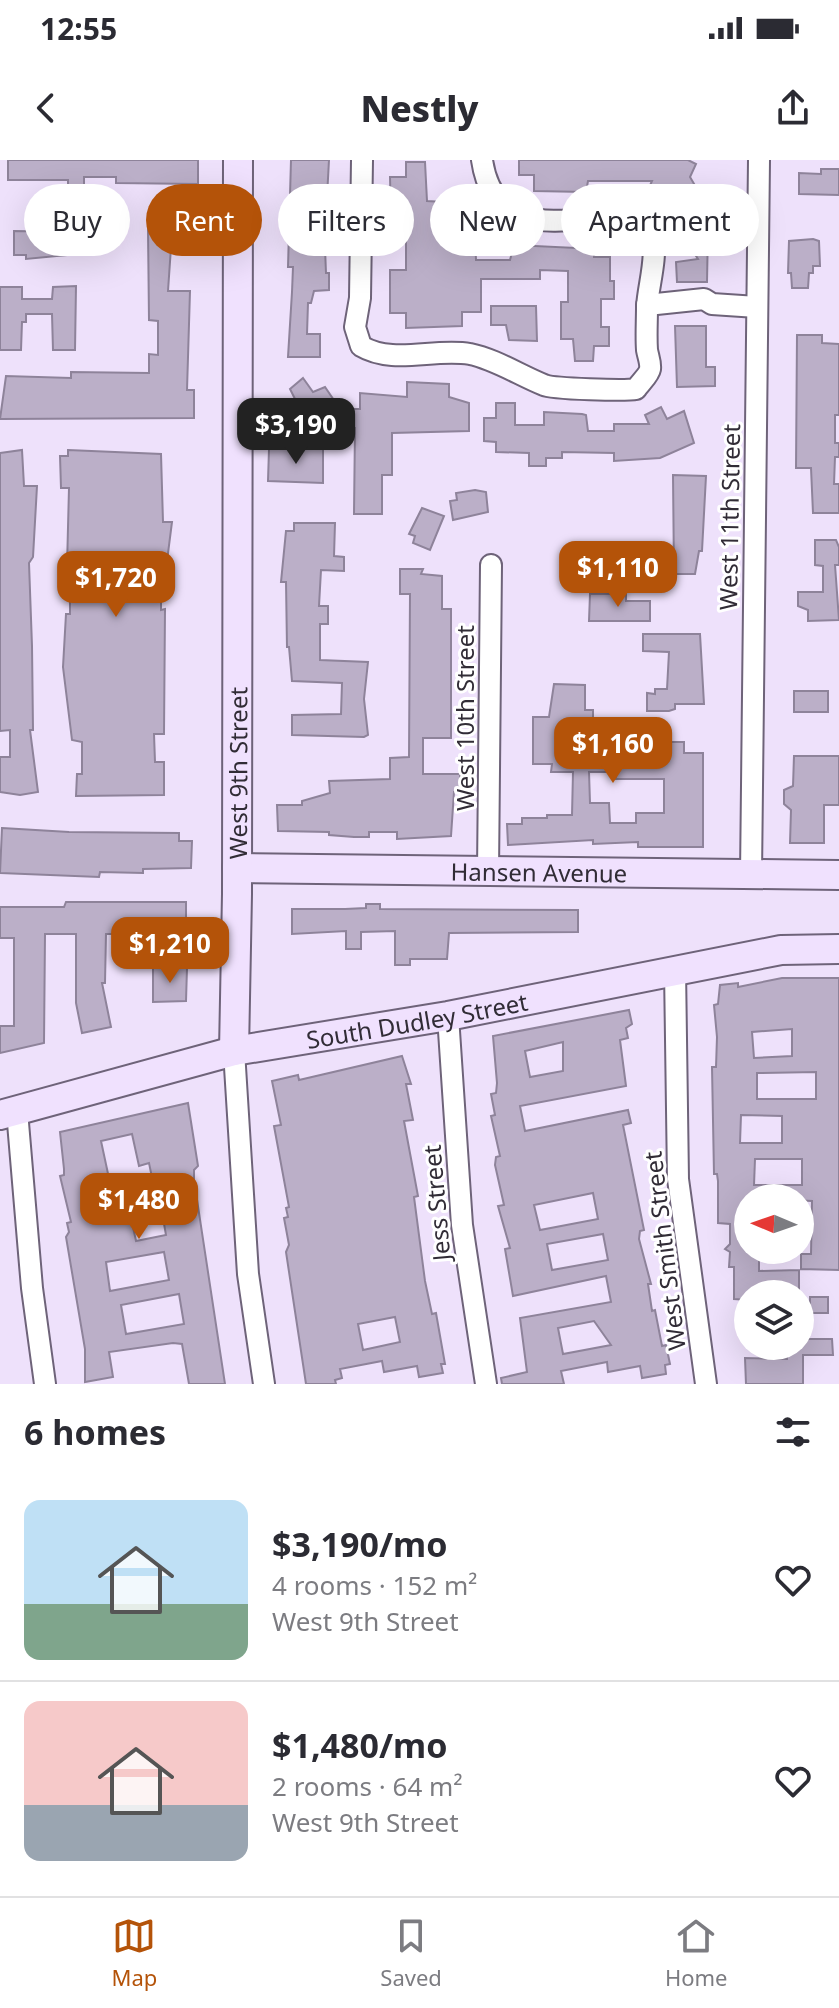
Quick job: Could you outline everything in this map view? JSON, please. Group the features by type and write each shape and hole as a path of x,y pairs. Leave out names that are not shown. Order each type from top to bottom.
{"street":[{"name":"West 9th Street","path":"238,160 234,1051 248,1274 264,1384"},
{"path":"362,160 360,298 355,327 361,346 380,357 471,354 549,387 585,386 618,392 636,389 650,370 647,305 653,239 641,221 622,216 592,221 521,219 503,205 485,177 482,160"},
{"name":"West 11th Street","path":"751,875 759,160"},
{"path":"647,305 704,299 712,304 757,307"},
{"name":"West 10th Street","path":"488,872 491,565"},
{"name":"Hansen Avenue","path":"237,868 839,875"},
{"name":"South Dudley Street","path":"8,1113 234,1051 448,1016 781,950 839,949"},
{"name":"West Smith Street","path":"675,969 678,1179 706,1384"},
{"name":"Jess Street","path":"448,1016 462,1225 486,1384"},
{"path":"8,1113 45,1384"}],"building":[{"path":"8,160 198,160 198,184 116,183 116,177 84,177 84,184 68,184 68,180 8,180"},
{"path":"291,160 329,160 328,184 290,184"},
{"path":"519,160 688,160 696,164 690,177 694,184 588,181 587,184 561,184 561,192 545,191 545,184 534,184 534,175 519,175"},
{"path":"406,162 425,162 427,201 430,201 430,256 510,260 511,256 545,256 545,246 561,247 561,256 610,257 614,299 601,299 601,327 609,327 609,346 594,346 593,361 575,361 573,339 561,339 561,302 568,302 568,271 540,270 540,279 481,279 481,312 462,312 462,326 406,328 406,313 390,313 390,270 406,270 406,256 414,256 414,184 390,184 390,177 406,177"},
{"path":"821,169 839,169 839,195 799,194 799,173 821,174"},
{"path":"14,231 24,231 24,255 14,255"},
{"path":"789,241 819,241 820,266 813,266 813,273 809,273 808,288 792,288 791,273 788,273"},
{"path":"26,256 57,256 26,259"},
{"path":"148,256 170,256 168,291 190,291 187,390 194,390 194,418 0,419 6,376 71,378 71,372 149,373 149,354 158,355 158,321 149,320"},
{"path":"288,256 325,256 329,290 314,291 311,303 308,303 307,334 320,334 320,357 288,357 293,267 288,267"},
{"path":"696,256 707,256 707,282 677,282 676,262 698,259"},
{"path":"76,286 75,350 53,350 52,314 26,314 26,322 22,322 21,350 0,350 0,287 22,287 22,299 52,299 53,287"},
{"path":"491,306 536,306 537,341 509,340 506,325 491,325"},
{"path":"675,326 706,326 706,367 715,367 715,386 677,387"},
{"path":"797,335 822,335 822,343 839,344 839,415 835,415 835,443 839,443 839,457 835,457 834,484 839,484 839,513 813,513 811,468 796,468"},
{"path":"303,378 313,392 325,387 342,412 307,436 288,409 297,403 290,389"},
{"path":"407,382 449,384 449,397 469,403 469,431 392,433 392,475 382,475 382,514 354,514 355,428 345,428 345,409 360,409 360,393 407,397"},
{"path":"496,403 515,403 515,425 544,425 544,412 582,414 586,415 588,431 614,431 614,424 649,424 645,415 661,407 667,419 684,411 694,443 660,458 614,461 614,453 562,452 562,458 546,458 546,466 529,466 529,453 496,452 496,442 484,441 484,418 496,418"},
{"path":"269,449 323,449 323,483 268,481"},
{"path":"22,450 24,486 37,486 33,557 29,563 33,730 30,730 38,792 20,795 0,792 0,757 10,757 10,730 0,731 0,453"},
{"path":"68,450 161,454 163,522 172,522 166,569 161,569 161,610 165,609 164,734 154,734 155,762 164,762 164,795 76,796 77,774 82,774 82,742 72,740 63,667 66,614 70,614 70,567 67,567 69,488 61,488 60,456 68,456"},
{"path":"673,475 706,476 702,551 699,551 695,574 674,574"},
{"path":"486,492 488,512 453,520 450,501 457,500 456,493"},
{"path":"422,508 444,516 430,550 413,543 415,536 409,534"},
{"path":"294,523 335,523 334,556 344,557 344,571 321,570 319,606 328,606 328,624 320,624 320,660 368,662 364,699 368,735 364,737 292,735 292,715 341,714 342,683 292,681 287,647 286,582 281,582 286,531 294,531"},
{"path":"815,540 836,540 839,547 839,565 835,565 839,620 808,621 808,610 798,606 798,592 823,592 823,566 815,565"},
{"path":"400,569 423,569 421,574 442,576 442,609 451,609 451,738 423,738 423,774 460,774 460,792 454,792 451,836 397,839 397,832 369,832 369,837 354,837 329,835 329,832 278,831 277,805 302,805 302,801 330,793 329,781 390,779 390,758 409,757 410,594 400,594"},
{"path":"590,594 626,594 626,601 650,601 650,621 589,621"},
{"path":"643,634 700,634 704,704 675,704 675,709 669,711 647,711 647,693 655,694 655,689 667,689 669,652 643,651"},
{"path":"554,684 585,685 585,710 593,710 593,718 601,718 601,749 642,749 642,755 669,753 670,742 684,742 684,753 703,753 703,847 638,847 638,842 593,844 593,840 508,845 507,824 522,824 522,818 572,815 573,772 551,772 552,764 533,764 533,717 549,717","holes":["589,772 615,772 616,779 664,779 664,813 636,813 636,823 610,823 609,803 590,803"]},
{"path":"794,691 828,691 828,712 794,712"},
{"path":"794,756 839,756 839,805 824,805 824,843 790,843 791,810 784,804 784,790 793,786"},
{"path":"2,828 179,833 179,841 192,841 191,868 143,869 143,873 100,872 99,877 0,873"},
{"path":"66,902 186,902 186,934 106,934 105,983 102,983 111,1027 82,1033 76,1003 76,934 45,934 44,1043 0,1053 0,1026 14,1026 14,938 0,938 0,907 64,907"},
{"path":"366,904 380,904 380,909 578,910 578,932 449,933 447,959 410,959 410,965 395,965 395,931 361,932 361,949 346,949 346,931 292,934 292,909 366,908"},
{"path":"153,968 187,968 186,1001 153,1002"},
{"path":"782,978 839,978 839,1270 801,1269 801,1264 814,1264 814,1184 802,1184 802,1159 755,1159 754,1184 734,1184 734,1264 759,1264 759,1271 799,1270 799,1280 734,1280 734,1267 729,1267 730,1252 725,1249 730,1244 730,1224 718,1223 712,1067 716,1067 717,1037 714,1005 718,1004 720,985 738,983 738,987","holes":["792,1029 792,1056 754,1058 752,1032","816,1072 816,1099 757,1099 757,1073","741,1115 782,1116 782,1143 740,1143"]},
{"path":"629,1010 632,1024 626,1028 628,1038 620,1040 626,1086 520,1106 525,1131 628,1110 631,1123 623,1125 644,1230 640,1231 639,1239 651,1284 648,1284 652,1311 655,1310 662,1346 666,1345 670,1364 665,1365 666,1374 642,1378 640,1366 608,1372 607,1362 561,1371 564,1384 502,1384 501,1378 527,1372 520,1318 611,1302 606,1276 513,1296 505,1249 510,1248 498,1206 504,1205 495,1165 496,1157 500,1156 491,1116 495,1115 491,1094 496,1093 497,1083 493,1036","holes":["563,1042 563,1071 530,1077 525,1051","593,1193 598,1219 540,1230 534,1205","603,1234 608,1260 552,1270 547,1244","594,1321 611,1345 563,1354 558,1328"]},
{"path":"402,1056 411,1084 406,1084 413,1120 404,1121 418,1196 414,1197 425,1281 432,1314 436,1313 445,1364 441,1364 443,1373 419,1377 417,1366 384,1372 382,1361 340,1369 342,1378 335,1380 336,1384 306,1384 286,1252 289,1245 284,1218 288,1217 286,1208 289,1207 274,1126 281,1125 272,1081 298,1075 299,1080","holes":["395,1317 400,1342 363,1350 358,1324"]},
{"path":"188,1103 198,1166 194,1170 194,1180 225,1384 189,1384 182,1344 173,1343 109,1352 113,1377 85,1382 85,1349 66,1237 69,1232 67,1223 71,1222 60,1176 64,1175 64,1169 60,1132","holes":["132,1134 139,1166 149,1163 155,1192 128,1197 124,1180 110,1183 101,1141","161,1207 166,1235 136,1241 130,1213","164,1252 169,1280 110,1291 106,1262","179,1294 184,1324 126,1334 121,1305"]},
{"path":"814,1297 828,1297 828,1313 814,1313"},
{"path":"814,1339 832,1339 833,1355 814,1355"},
{"path":"745,1360 803,1360 803,1384 746,1384"}]}
